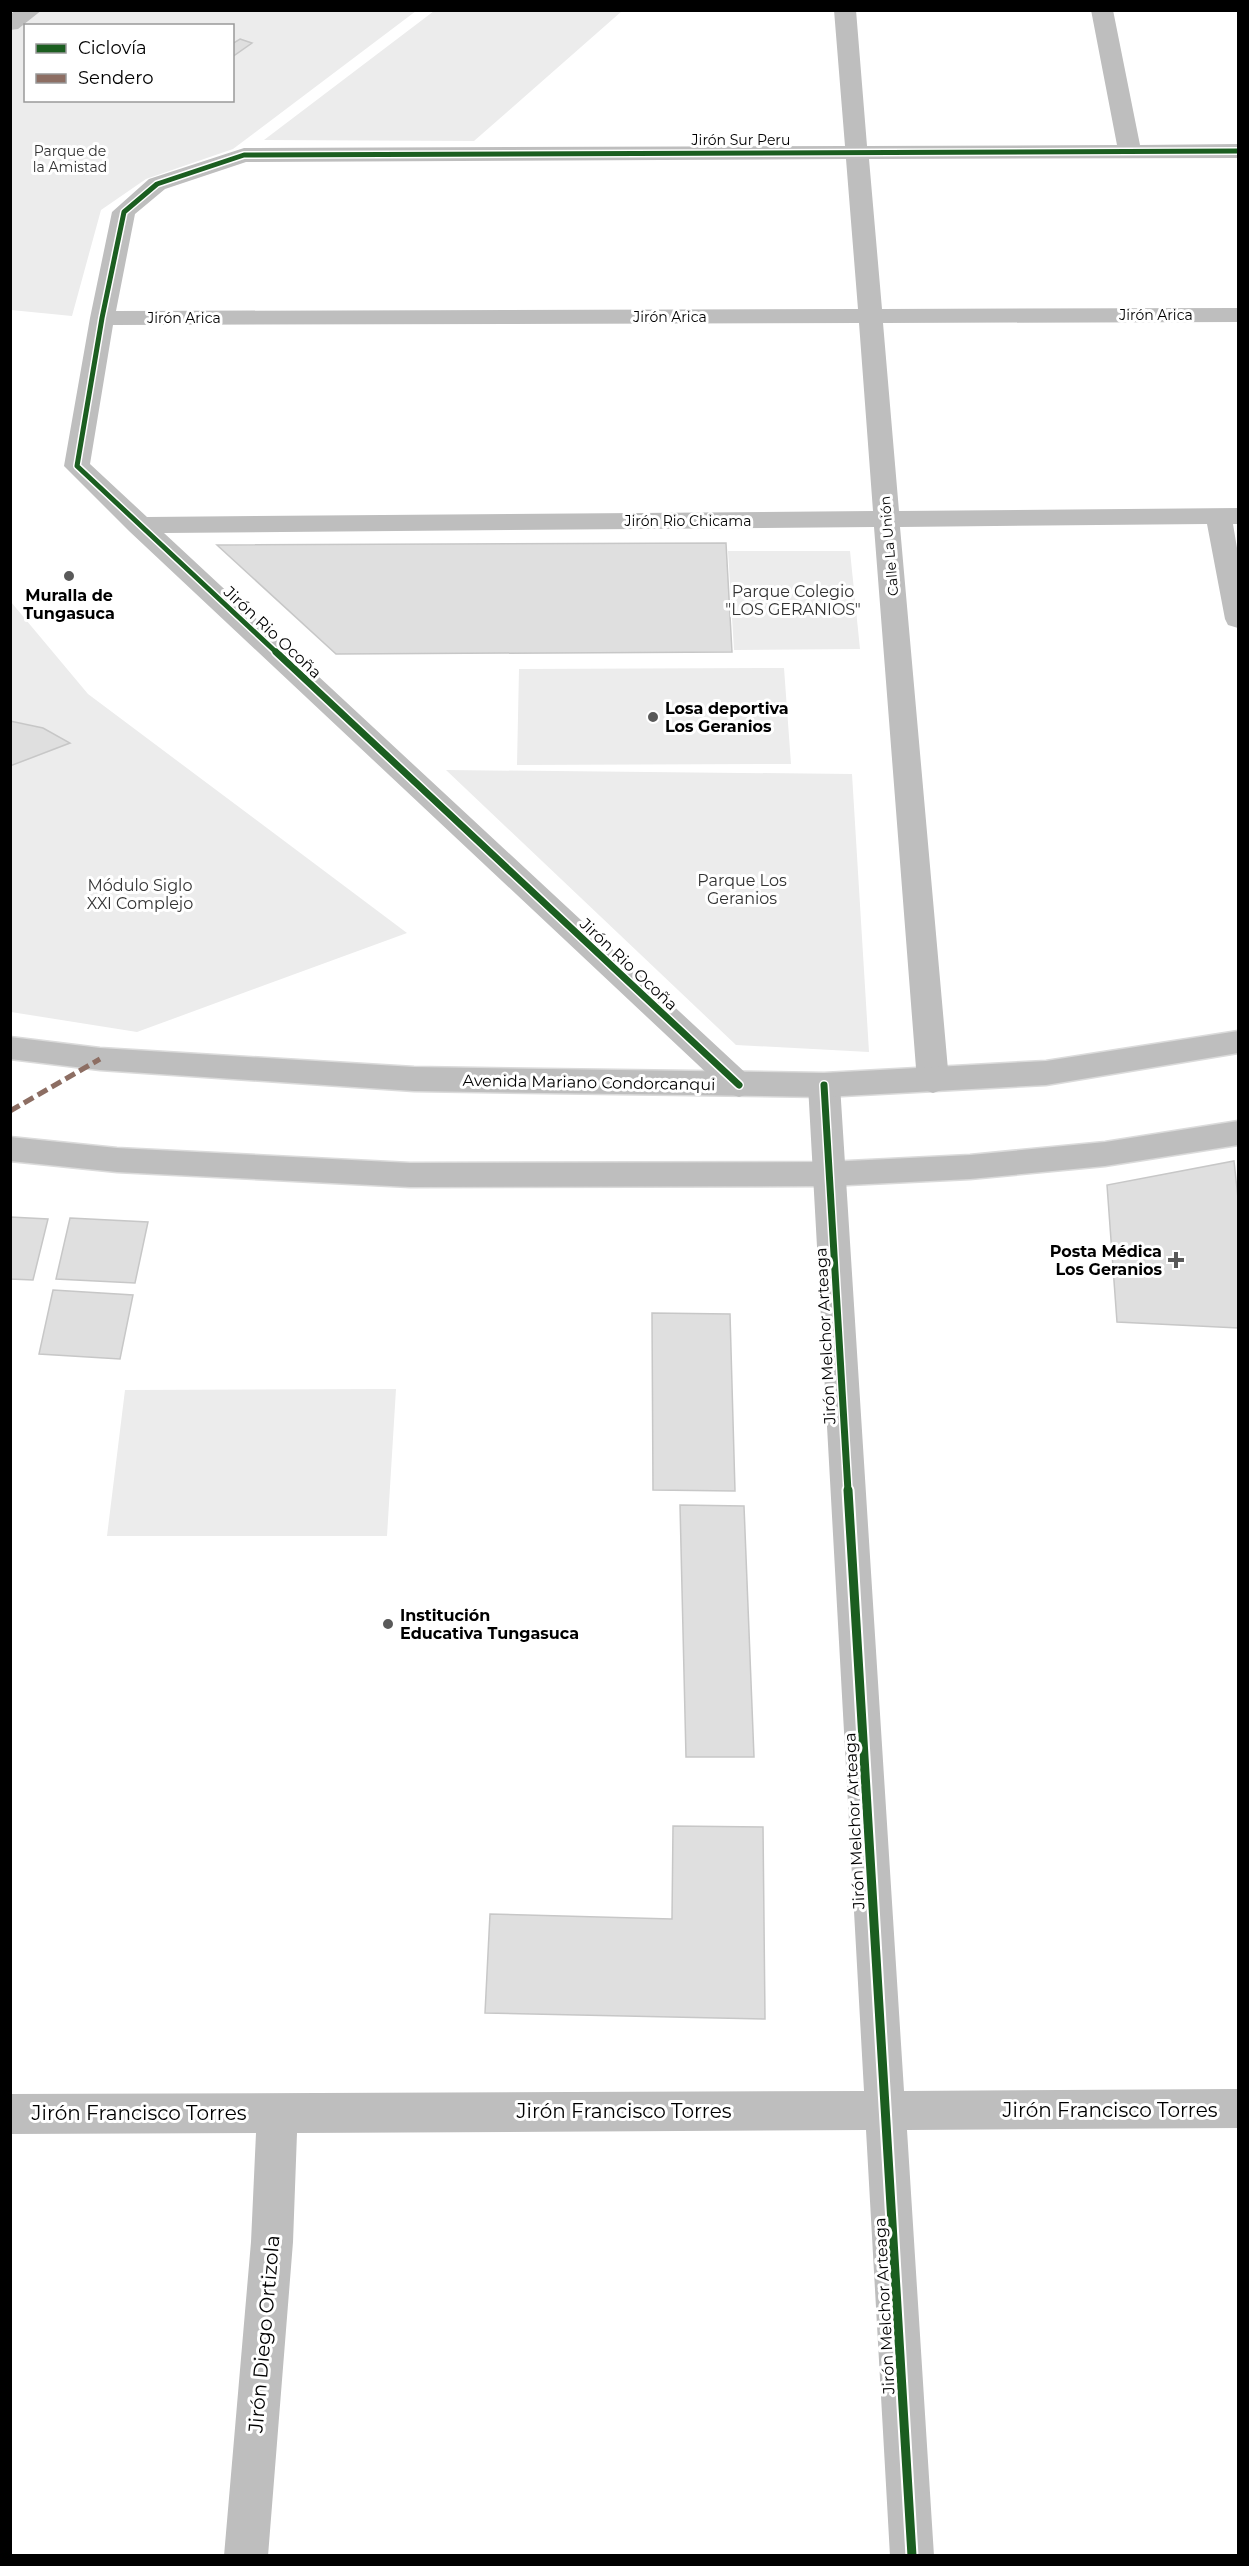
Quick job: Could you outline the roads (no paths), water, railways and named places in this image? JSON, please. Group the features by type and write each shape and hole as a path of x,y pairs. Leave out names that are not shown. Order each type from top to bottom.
{"street":[{"path":"10,24 32,10"},
{"name":"Calle La Unión","path":"844,10 933,1081"},
{"path":"1102,10 1130,152"},
{"name":"Jirón Sur Peru","path":"244,155 1239,152"},
{"name":"Jirón Rio Ocoña","path":"244,155 158,184 124,212 102,318 77,466 738,1085"},
{"name":"Jirón Arica","path":"102,318 1239,315"},
{"path":"1228,516 1239,619"},
{"name":"Jirón Rio Chicama","path":"138,525 1228,516"},
{"name":"Avenida Mariano Condorcanqui","path":"10,1048 100,1059 414,1079 824,1085 933,1081 1046,1073 1239,1042"},
{"name":"Jirón Melchor Arteaga","path":"824,1085 912,2556"},
{"path":"10,1149 117,1160 410,1175 828,1174 970,1167 1094,1155 1239,1133"},
{"name":"Jirón Francisco Torres","path":"10,2114 1239,2109"},
{"name":"Jirón Diego Ortizola","path":"246,2556 272,2242 277,2113"}],"place":[{"name":"Muralla de Tungasuca","path":"69,576"},
{"name":"Losa deportiva Los Geranios","path":"653,717"},
{"name":"Posta Médica Los Geranios","path":"1176,1260"},
{"name":"Institución Educativa Tungasuca","path":"388,1624"}],"park label":[{"name":"Parque de la Amistad","path":"70,160"},
{"name":"Parque Colegio \"LOS GERANIOS\"","path":"793,600"},
{"name":"Parque Los Geranios","path":"742,889"},
{"name":"Módulo Siglo XXI Complejo","path":"140,894"}]}
